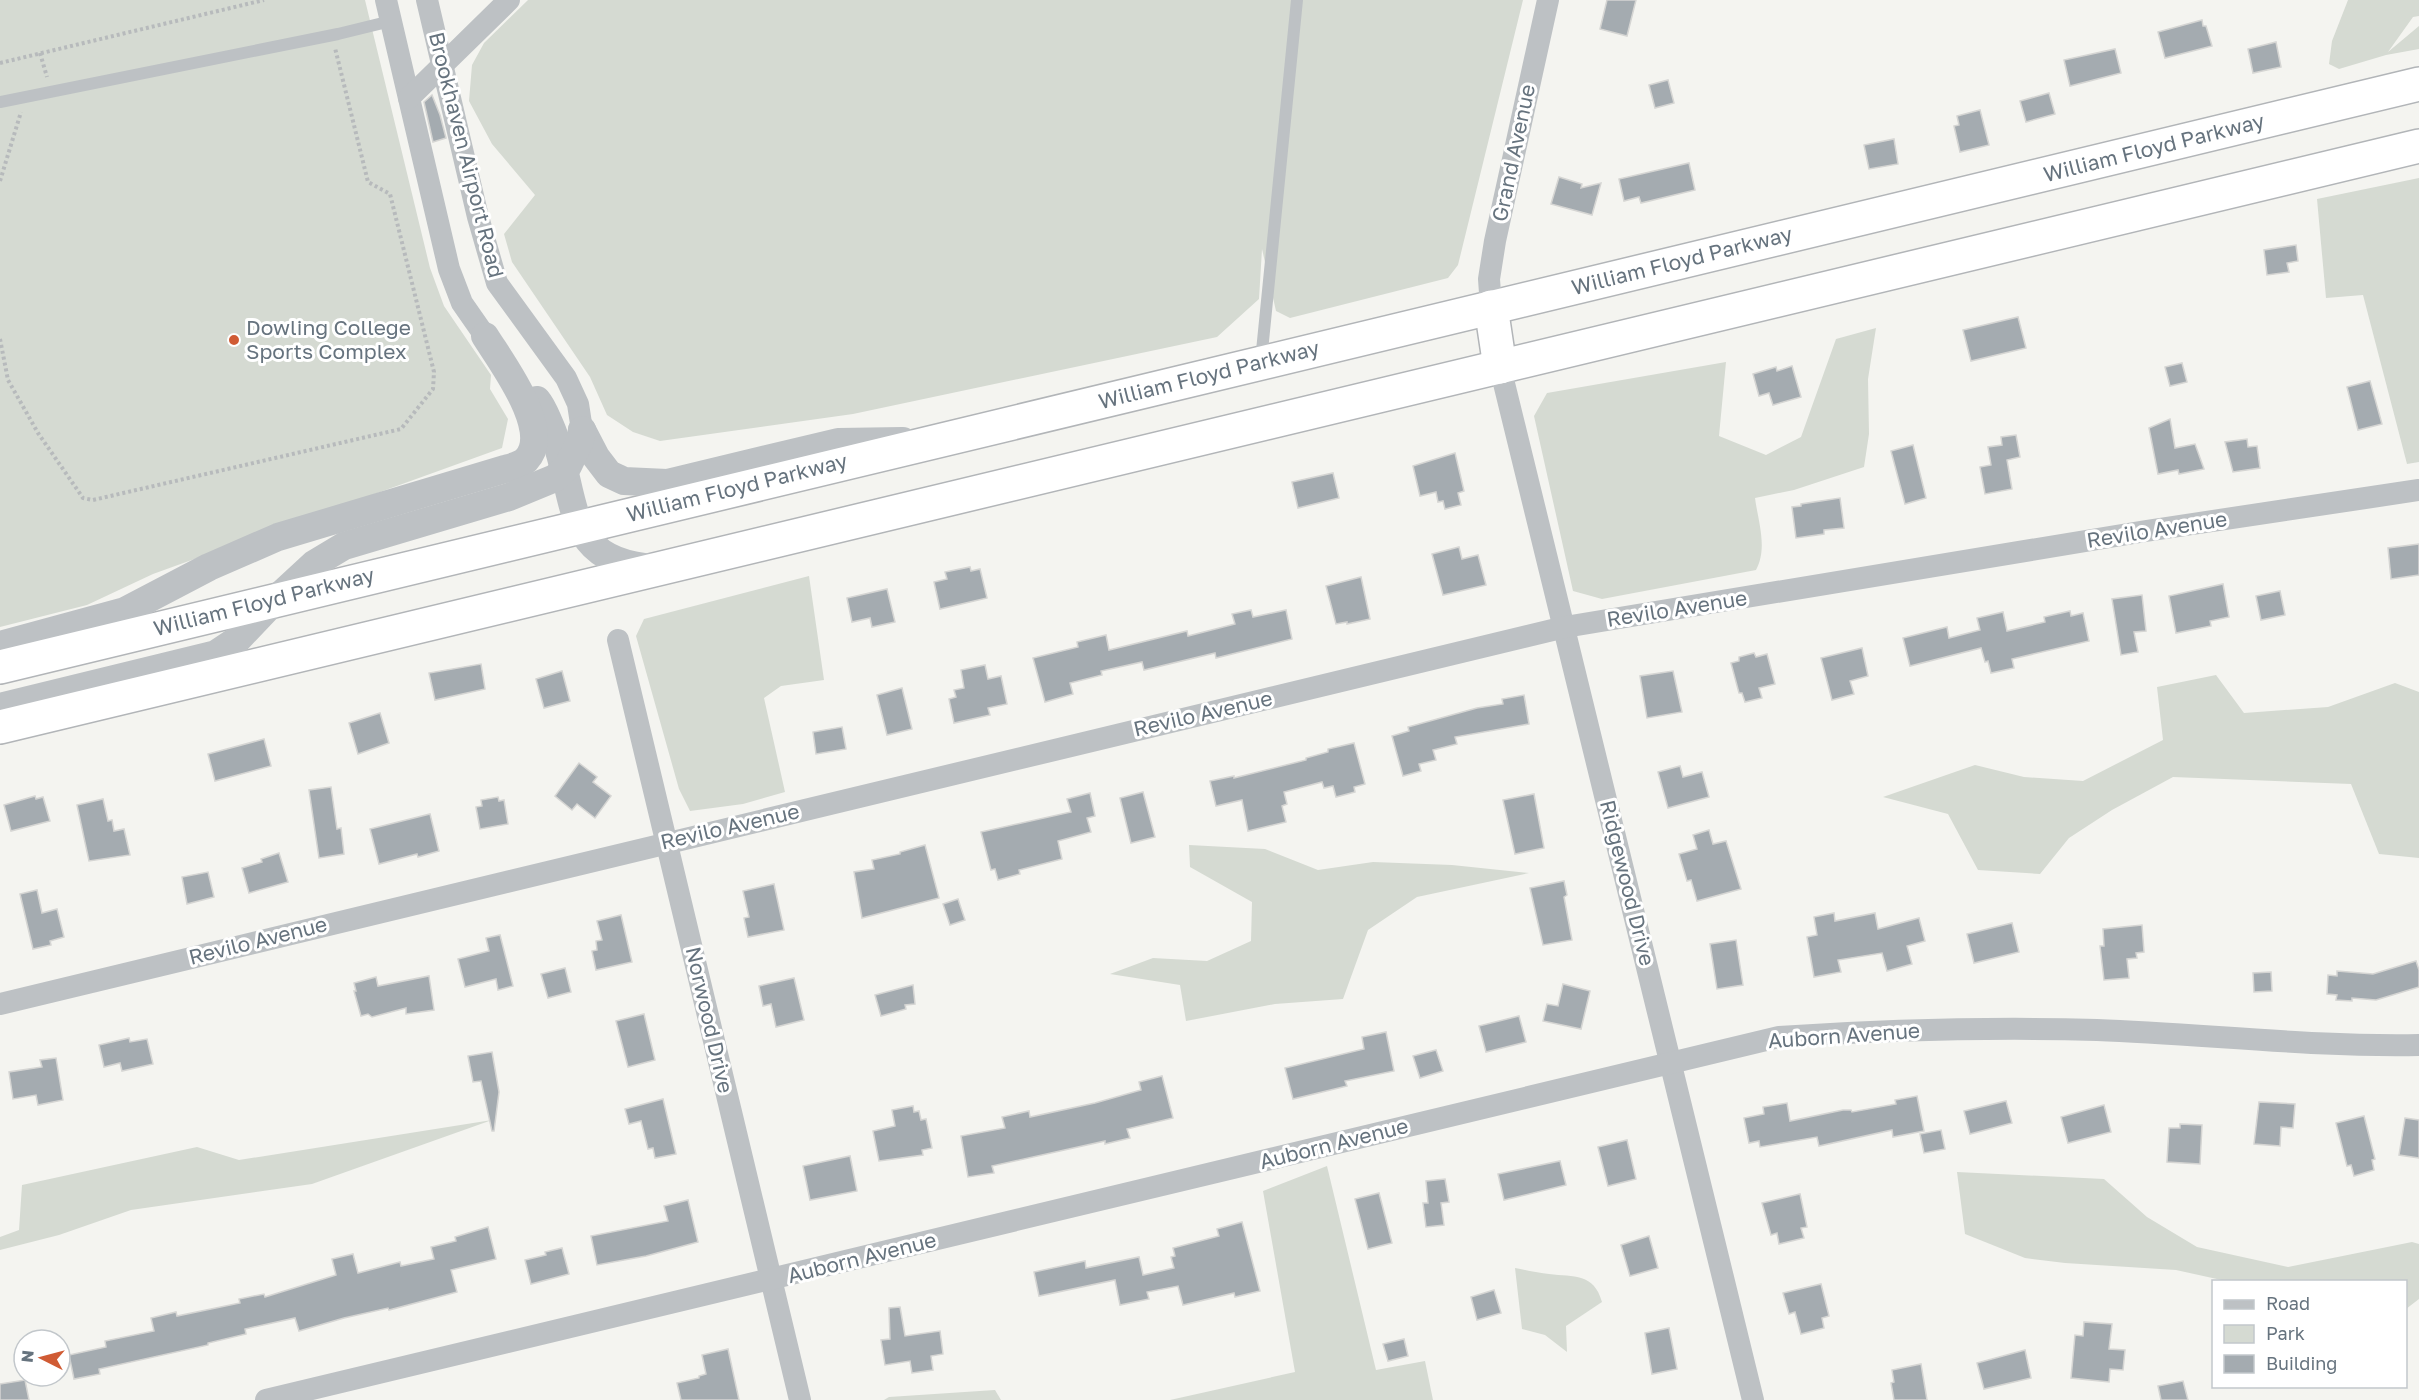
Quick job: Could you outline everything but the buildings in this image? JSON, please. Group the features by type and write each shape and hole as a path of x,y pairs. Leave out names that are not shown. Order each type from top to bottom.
{"highway":[{"name":"William Floyd Parkway","path":"0,666 2419,84"},
{"path":"0,727 2419,146"},
{"path":"1491,307 1500,367"}],"street":[{"name":"Brookhaven Airport Road","path":"427,0 478,217 497,283 566,378 578,404 582,430"},
{"path":"409,98 509,0"},
{"name":"Grand Avenue","path":"1491,307 1489,279 1495,241 1548,0"},
{"name":"Brookhaven Airport Road","path":"388,10 448,269 462,303 485,336"},
{"path":"485,336 541,405 556,437 579,526 592,547 613,560 632,566 667,568"},
{"path":"0,645 125,611 209,567 278,537 505,470 525,460 535,444 535,434 524,400 485,336"},
{"name":"Ridgewood Drive","path":"1500,367 1753,1400"},
{"path":"582,430 596,457 609,474 624,481 667,483 838,442 935,440"},
{"path":"0,707 216,654 237,640 314,564 344,546 509,497 555,477 568,466 580,441 582,430"},
{"name":"Revilo Avenue","path":"0,1004 1565,627 2146,531 2419,490"},
{"name":"Norwood Drive","path":"618,640 800,1400"},
{"name":"Auborn Avenue","path":"266,1400 1779,1037 1932,1029 2094,1030 2305,1044 2419,1045"}],"lane":[{"path":"1261,362 1297,0"},
{"path":"0,102 332,35 388,10"}],"path":[{"path":"0,63 264,0"},
{"path":"0,339 8,380 38,433 82,498 93,500 401,429 433,389 434,372 390,194 368,182 332,35"},
{"path":"40,53 51,92"},
{"path":"0,180 26,97"}],"green space":[{"name":"Dowling College Sports Complex","path":"0,0 365,0 430,268 444,306 491,375 490,389 508,419 502,448 153,574 87,605 0,627"},
{"path":"528,0 1523,0 1458,265 1448,278 1290,318 1276,311 1262,249 1259,299 1217,337 853,414 660,441 633,432 607,415 590,377 512,262 504,234 535,195 492,144 469,101 472,65 484,43"},
{"path":"2348,0 2419,0 2419,16 2413,17 2388,52 2419,26 2419,49 2386,55 2339,69 2329,64 2332,41"},
{"path":"2419,178 2419,462 2407,464 2363,295 2326,298 2317,199"},
{"path":"1876,328 1868,379 1869,434 1864,467 1794,490 1755,498 1762,544 1760,562 1756,570 1602,599 1573,591 1534,416 1547,393 1726,362 1719,436 1766,455 1801,437 1836,339"},
{"path":"809,576 824,680 781,686 764,698 785,792 743,804 690,811 679,789 636,636 644,619"},
{"path":"2216,675 2244,713 2328,707 2395,683 2419,692 2419,858 2379,854 2351,784 2173,777 2112,810 2069,838 2040,874 1978,870 1948,814 1883,797 1975,765 2024,777 2083,781 2163,740 2157,687"},
{"path":"1189,845 1265,849 1318,870 1373,862 1452,865 1529,873 1417,897 1368,930 1343,999 1275,1004 1186,1021 1180,985 1110,974 1153,958 1207,961 1251,941 1252,902 1190,867"},
{"path":"492,1120 312,1184 131,1210 59,1235 0,1250 0,1237 19,1230 22,1185 197,1147 239,1160"},
{"path":"1327,1166 1376,1370 1425,1361 1433,1400 1170,1400 1295,1372 1263,1191"},
{"path":"1957,1172 2104,1179 2147,1217 2197,1247 2288,1267 2412,1242 2419,1244 2419,1299 2407,1308 2407,1280 2221,1280 2176,1270 2065,1263 2025,1258 1965,1234"},
{"path":"1515,1268 1582,1278 1594,1286 1602,1302 1566,1326 1567,1352 1545,1335 1522,1329"},
{"path":"995,1390 1001,1400 884,1400 889,1397"}],"place":[{"name":"Dowling College Sports Complex","path":"234,340"}]}
